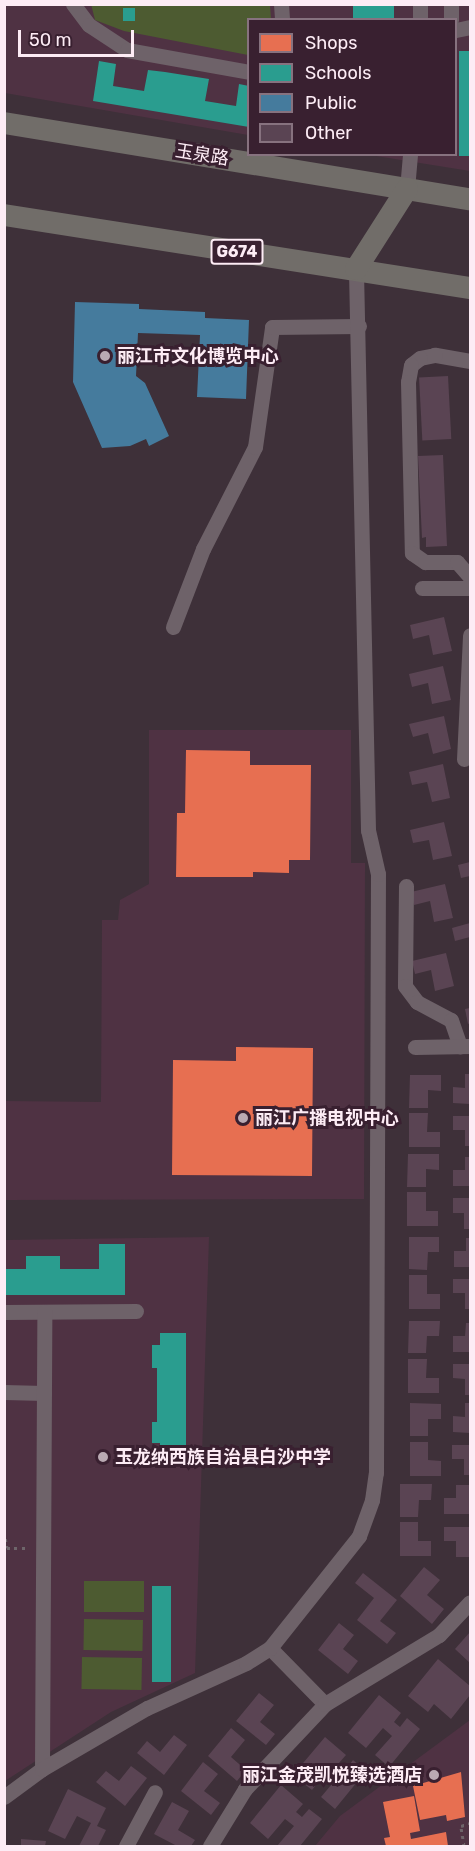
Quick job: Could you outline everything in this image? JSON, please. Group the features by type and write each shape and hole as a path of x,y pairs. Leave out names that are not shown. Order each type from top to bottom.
{"highway":[{"name":"玉泉路","path":"4,123 471,199"},
{"path":"356,269 407,189"},
{"name":"G674","path":"4,215 471,288"}],"street":[{"path":"73,4 89,25 127,51 247,72"},
{"path":"407,189 410,156"},
{"path":"4,1797 42,1769 147,1708 246,1663 270,1648 359,1536 372,1500 376,1473 378,874 368,830 356,269"},
{"path":"172,627 203,549 255,447 272,327 359,326"},
{"path":"471,361 435,356 420,358 411,365 408,382 412,553 425,562 456,562 471,577"},
{"path":"422,588 471,588"},
{"path":"464,759 471,635"},
{"path":"406,886 405,986 417,1002 444,1013 451,1020 465,1046 415,1047"},
{"path":"4,1312 136,1311"},
{"path":"42,1769 44,1312"},
{"path":"4,1392 44,1393"},
{"path":"210,1846 245,1789 325,1704 433,1639 471,1602"},
{"path":"270,1648 325,1704"},
{"path":"126,1846 154,1792"}],"path":[{"path":"4,1531 7,1548 43,1548"},
{"path":"464,1846 461,1827 471,1823"}],"shaded area":[{"path":"4,5 470,5 470,171 376,156 457,156 457,18 247,18 247,135 5,93"},
{"path":"149,730 351,730 351,863 365,863 364,1199 5,1200 5,1101 101,1102 102,920 118,920 120,900 149,884"},
{"name":"玉龙纳西族自治县白沙中学","path":"209,1237 195,1673 111,1712 5,1781 5,1240"},
{"name":"丽江金茂凯悦臻选酒店","path":"470,1720 470,1846 315,1846 340,1816"}],"green space":[{"path":"91,4 270,5 271,18 247,18 247,55 124,31 95,20","holes":["123,8 135,8 134,21 123,21"]},
{"path":"84,1581 144,1581 144,1612 84,1612"},
{"path":"84,1619 143,1620 142,1651 83,1650"},
{"path":"82,1657 142,1658 141,1690 81,1689"}],"building: Shops":[{"path":"186,750 250,751 250,765 311,765 310,860 289,860 289,873 253,872 253,877 176,877 177,813 185,813"},
{"name":"丽江广播电视中心","path":"236,1047 313,1048 312,1176 172,1175 173,1060 236,1061"},
{"path":"461,1772 465,1817 447,1821 446,1815 420,1820 413,1786"},
{"path":"414,1796 420,1831 410,1833 411,1839 446,1832 448,1846 386,1846 384,1838 390,1837 383,1802"}],"building: Schools":[{"path":"353,4 394,4 394,18 353,18"},
{"path":"123,8 135,8 135,21 123,21"},
{"path":"459,51 470,51 470,156 459,156"},
{"path":"99,61 116,64 113,86 144,91 148,70 209,79 205,101 236,106 239,84 247,86 247,127 93,101"},
{"path":"99,1244 125,1244 125,1295 4,1295 4,1269 26,1269 26,1256 60,1256 60,1269 99,1269"},
{"path":"160,1333 186,1333 186,1453 160,1453 160,1443 152,1443 152,1422 157,1422 157,1368 152,1368 152,1345 160,1345"},
{"path":"152,1586 171,1586 171,1682 152,1682"}],"building: Public":[{"name":"丽江市文化博览中心","path":"75,302 139,304 139,309 205,312 205,318 249,320 246,399 197,397 200,335 138,333 136,376 145,383 169,436 149,446 146,439 130,446 102,448 73,382"}],"building: Other":[{"path":"448,376 451,439 422,440 419,378"},
{"path":"443,455 447,546 426,547 426,537 422,538 418,456"},
{"path":"444,617 452,651 433,655 429,635 413,639 410,625"},
{"path":"443,666 451,700 432,704 428,683 412,687 409,674"},
{"path":"444,716 451,749 433,754 428,733 413,737 409,724"},
{"path":"443,764 450,798 432,802 427,782 412,785 409,772"},
{"path":"444,822 452,856 433,860 429,840 413,843 410,830"},
{"path":"470,862 470,876 461,878 458,865"},
{"path":"445,884 453,918 434,922 430,901 414,905 411,892"},
{"path":"470,923 470,937 455,941 452,928"},
{"path":"446,953 454,986 435,991 431,970 415,974 412,961"},
{"path":"470,1008 470,1023 468,1024 465,1009"},
{"path":"465,1074 470,1074 470,1104 453,1103 453,1087 465,1088"},
{"path":"410,1075 441,1075 441,1091 428,1090 428,1108 409,1108"},
{"path":"409,1113 428,1113 427,1132 440,1132 440,1147 409,1147"},
{"path":"453,1116 470,1116 470,1146 465,1146 465,1130 453,1130"},
{"path":"408,1154 439,1154 439,1170 426,1169 426,1187 407,1187"},
{"path":"465,1157 470,1157 470,1186 453,1186 453,1170 465,1170"},
{"path":"407,1192 426,1192 426,1211 438,1211 438,1226 407,1226"},
{"path":"453,1198 470,1198 470,1229 464,1229 464,1213 453,1213"},
{"path":"409,1237 439,1237 439,1252 428,1252 427,1270 409,1269"},
{"path":"466,1238 470,1238 470,1267 454,1267 454,1251 466,1251"},
{"path":"409,1275 427,1275 427,1294 440,1294 440,1309 409,1309"},
{"path":"453,1279 470,1279 470,1309 465,1309 465,1293 453,1293"},
{"path":"409,1321 440,1321 439,1336 427,1336 426,1353 408,1353"},
{"path":"466,1323 470,1323 470,1352 453,1352 453,1336 465,1336"},
{"path":"408,1359 427,1359 426,1378 439,1378 439,1393 408,1393"},
{"path":"453,1364 470,1364 470,1395 465,1395 465,1379 453,1378"},
{"path":"410,1403 441,1404 441,1419 428,1419 428,1436 410,1436"},
{"path":"465,1403 470,1403 470,1433 453,1432 453,1416 465,1417"},
{"path":"410,1442 428,1442 428,1460 441,1461 441,1476 410,1476"},
{"path":"452,1445 470,1445 470,1475 464,1475 464,1459 452,1459"},
{"path":"400,1484 432,1484 431,1500 419,1500 418,1517 400,1517"},
{"path":"456,1485 470,1485 470,1514 444,1514 444,1498 456,1498"},
{"path":"400,1522 418,1522 418,1541 431,1541 431,1556 400,1556"},
{"path":"444,1527 470,1527 470,1557 456,1557 456,1541 444,1541"},
{"path":"424,1567 440,1580 427,1595 444,1609 432,1624 400,1596"},
{"path":"363,1573 397,1600 380,1621 396,1633 387,1644 357,1620 374,1598 355,1583"},
{"path":"339,1623 354,1635 343,1649 358,1661 348,1674 318,1650"},
{"path":"470,1632 470,1663 455,1649"},
{"path":"438,1659 470,1686 470,1695 451,1719 434,1704 428,1712 408,1696"},
{"path":"259,1693 274,1705 260,1722 275,1734 266,1745 236,1721"},
{"path":"379,1695 401,1713 394,1722 400,1727 407,1718 420,1729 389,1767 375,1755 392,1736 383,1728 366,1748 348,1733"},
{"path":"231,1728 245,1740 231,1757 246,1770 237,1781 208,1756"},
{"path":"174,1735 187,1745 164,1775 137,1753 147,1741 160,1752"},
{"path":"325,1737 346,1755 339,1763 346,1769 353,1760 366,1771 335,1809 321,1797 337,1778 328,1770 312,1790 293,1775"},
{"path":"203,1762 218,1774 204,1791 220,1803 211,1815 181,1791"},
{"path":"131,1766 147,1778 125,1806 96,1782 106,1771 119,1781"},
{"path":"281,1785 303,1804 296,1812 302,1817 309,1809 322,1819 300,1846 277,1846 294,1826 285,1819 268,1839 250,1823"},
{"path":"68,1789 106,1808 97,1826 106,1830 98,1846 79,1846 91,1823 77,1816 65,1839 48,1831"},
{"path":"172,1802 189,1811 178,1830 195,1840 191,1846 177,1846 154,1834"},
{"path":"21,1839 46,1841 45,1846 21,1846"}],"place":[{"name":"丽江市文化博览中心","path":"105,356"},
{"name":"丽江广播电视中心","path":"243,1118"},
{"name":"玉龙纳西族自治县白沙中学","path":"103,1457"},
{"name":"丽江金茂凯悦臻选酒店","path":"434,1775"}]}
